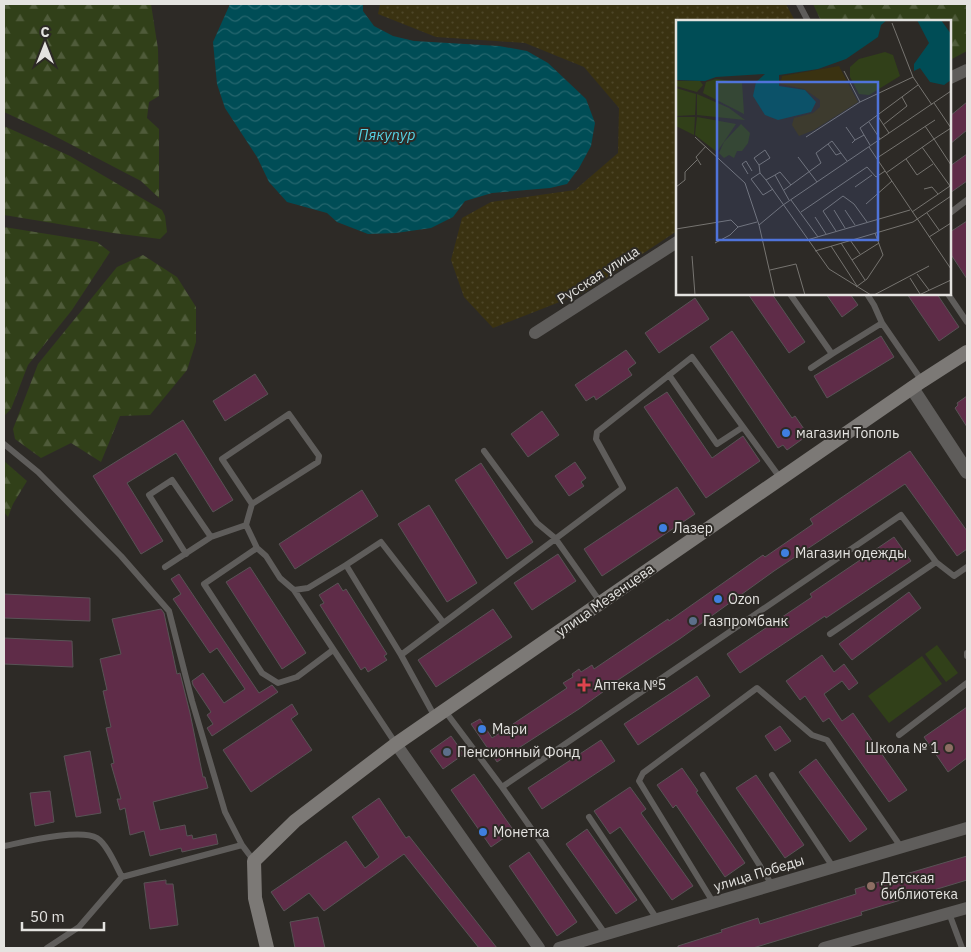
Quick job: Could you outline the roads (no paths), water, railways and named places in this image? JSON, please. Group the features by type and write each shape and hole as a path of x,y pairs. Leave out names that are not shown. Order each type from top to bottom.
{"main road":[{"name":"улица Мезенцева","path":"254,861 295,821 396,744 967,352"},
{"path":"254,861 255,898 267,948"}],"street":[{"path":"951,78 967,70"},
{"name":"Русская улица","path":"535,334 676,243"},
{"path":"917,385 965,463"},
{"path":"396,744 539,948"},
{"name":"улица Победы","path":"560,948 967,828"},
{"path":"824,948 967,908"}],"lane":[{"path":"799,4 807,20"},
{"path":"951,212 966,203"},
{"path":"791,295 832,354"},
{"path":"868,295 917,385"},
{"path":"949,295 967,322"},
{"path":"810,368 882,323"},
{"path":"401,655 623,488 596,439 597,432 692,357 781,479"},
{"path":"669,375 717,444 744,427"},
{"path":"252,504 222,459 289,414 319,456 318,462 252,504 246,525 258,548 266,556 280,578 294,590 396,744"},
{"path":"4,444 38,472 121,556 169,611 192,702 225,812 242,845 254,861"},
{"path":"484,451 537,523 555,538 601,603"},
{"path":"186,554 149,495 172,480 211,537"},
{"path":"502,787 901,514 936,562 954,576 967,567"},
{"path":"165,567 211,537 246,525"},
{"path":"294,590 308,588 381,542 443,622"},
{"path":"258,548 204,584 262,673 278,683 297,677 333,650"},
{"path":"830,634 936,562"},
{"path":"346,565 401,655 440,714 502,787 606,935"},
{"path":"899,735 967,683"},
{"path":"713,902 640,781 643,773 757,688 812,735 827,740 901,847"},
{"path":"704,775 772,885"},
{"path":"772,775 833,867"},
{"path":"589,817 657,919"},
{"path":"4,846 80,833 97,838 110,853 122,877"},
{"path":"47,948 79,927 122,877 242,845"},
{"path":"949,913 962,948"}],"water":[{"name":"Пякупур","path":"230,4 363,4 363,11 374,26 393,36 414,41 499,46 527,51 548,63 586,99 595,123 591,146 579,168 567,184 550,188 492,193 465,201 453,217 431,228 396,233 368,234 337,222 327,213 287,202 269,182 257,157 225,108 217,84 213,42"}],"place":[{"name":"магазин Тополь","path":"786,433"},
{"name":"Лазер","path":"663,528"},
{"name":"Магазин одежды","path":"785,553"},
{"name":"Ozon","path":"718,599"},
{"name":"Газпромбанк","path":"693,621"},
{"name":"Аптека №5","path":"584,685"},
{"name":"Мари","path":"482,729"},
{"name":"Школа № 1","path":"949,748"},
{"name":"Пенсионный Фонд","path":"447,752"},
{"name":"Монетка","path":"483,832"},
{"name":"Детская библиотека","path":"871,886"}]}
